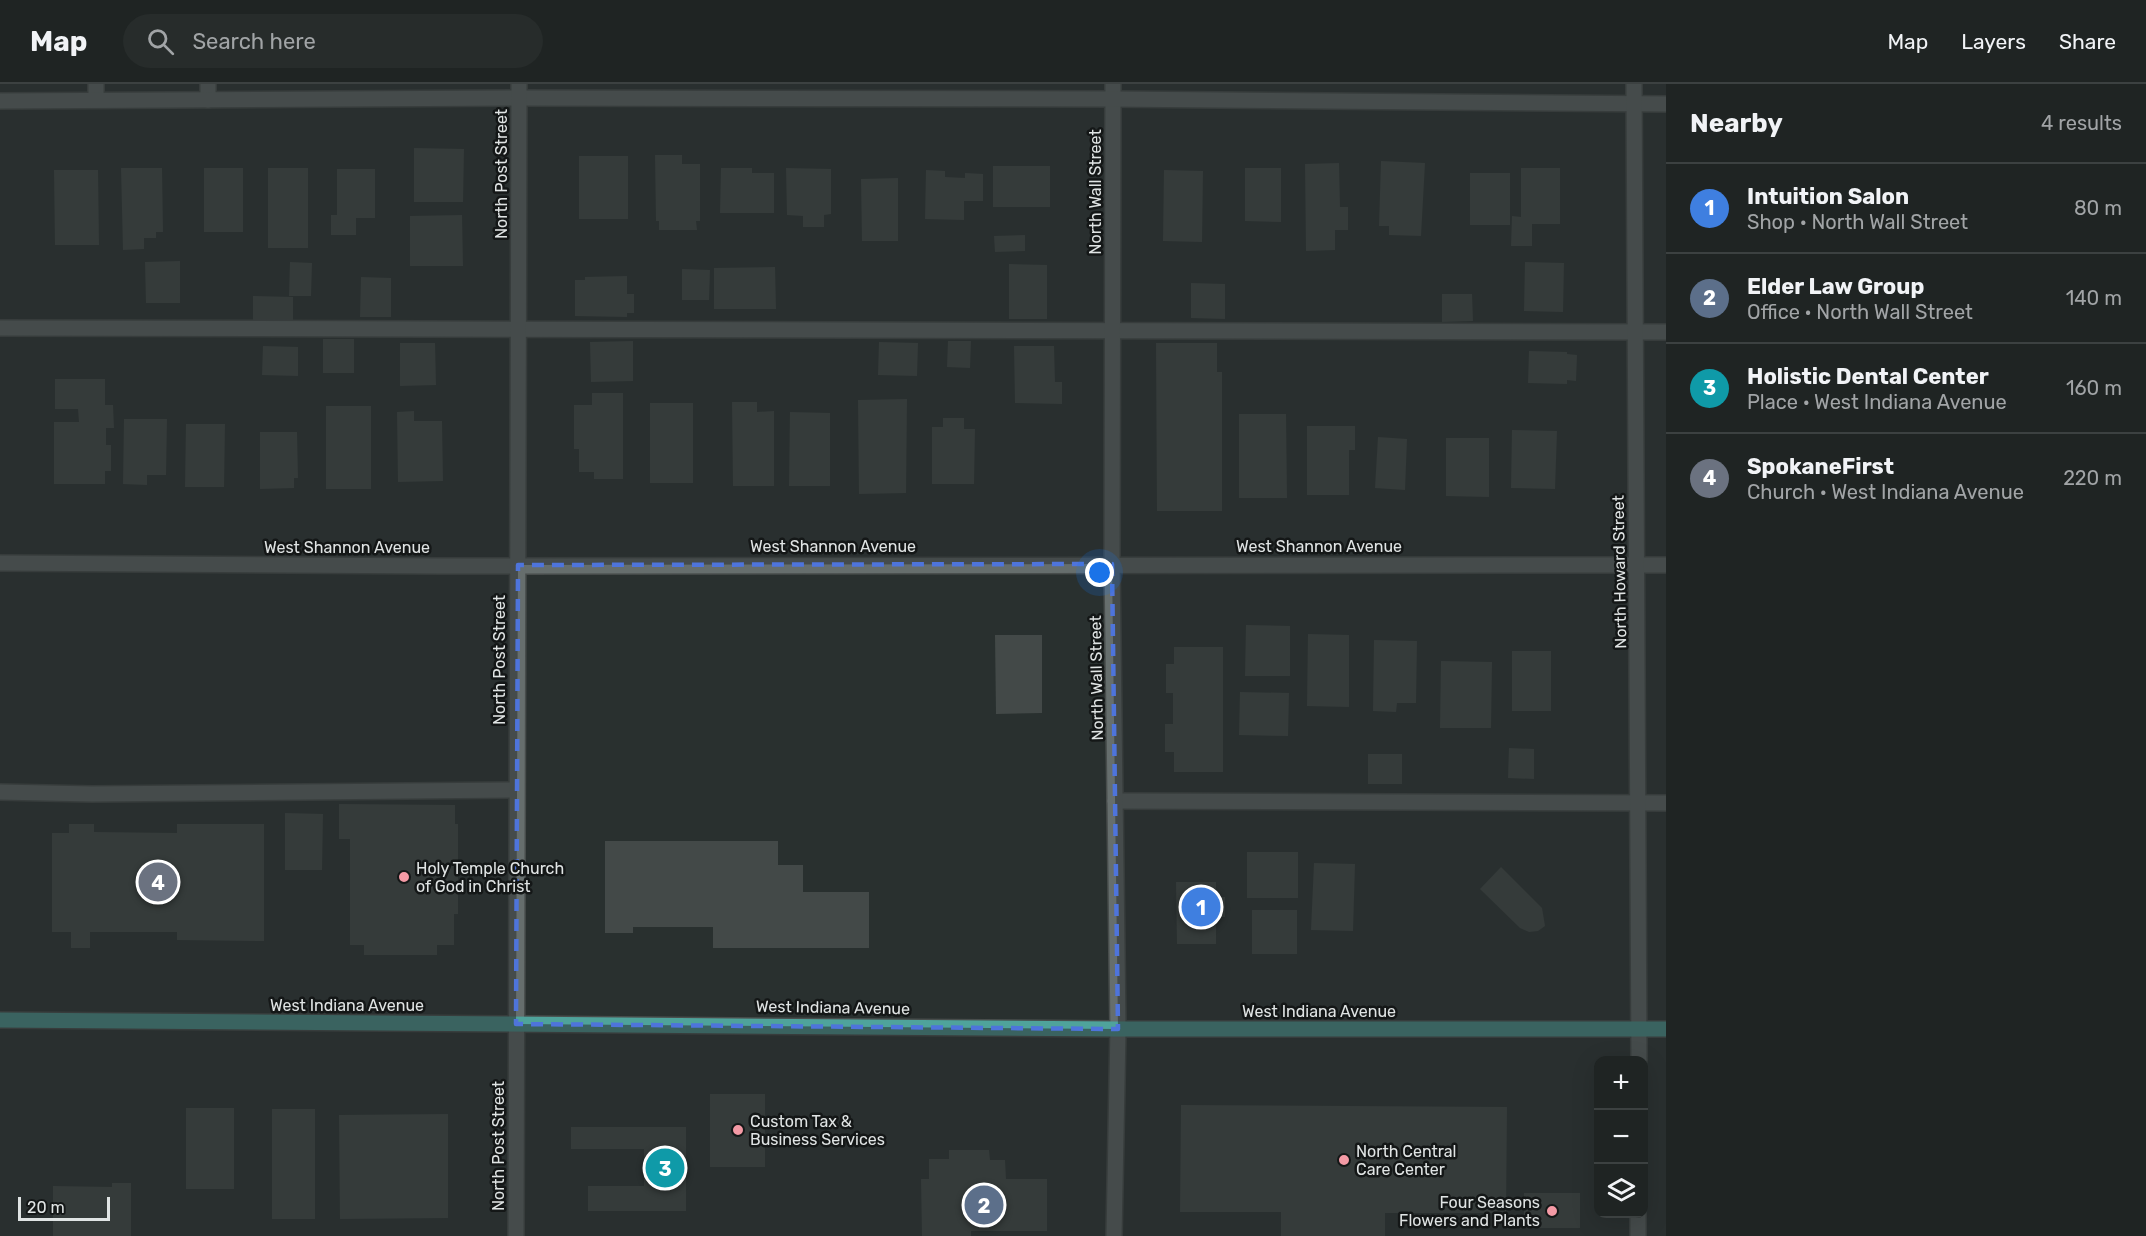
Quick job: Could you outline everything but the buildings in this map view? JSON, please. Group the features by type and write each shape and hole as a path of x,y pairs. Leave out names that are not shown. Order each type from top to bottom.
{"main road":[{"name":"West Indiana Avenue","path":"0,1020 1118,1029 1666,1029"}],"street":[{"path":"96,84 96,100"},
{"name":"North Howard Street","path":"1634,84 1639,1056"},
{"name":"North Post Street","path":"516,1236 519,91"},
{"path":"0,101 96,100 208,92 1113,91 1666,104"},
{"name":"North Wall Street","path":"1113,91 1112,564 1118,1029 1114,1236"},
{"path":"0,328 1666,332"},
{"name":"West Shannon Avenue","path":"0,563 1666,565"},
{"path":"0,792 92,794 516,790"},
{"path":"1115,801 1666,803"},
{"path":"1638,1218 1638,1236"}],"highlighted area":[{"path":"1112,564 1118,1029 516,1024 518,565"}],"place":[{"name":"Holy Temple Church of God in Christ","path":"404,877"},
{"name":"SpokaneFirst","path":"158,882"},
{"name":"Intuition Salon","path":"1201,907"},
{"name":"Custom Tax & Business Services","path":"738,1130"},
{"name":"North Central Care Center","path":"1344,1160"},
{"name":"Holistic Dental Center","path":"665,1168"},
{"name":"Elder Law Group","path":"984,1205"},
{"name":"Four Seasons Flowers and Plants","path":"1552,1211"}]}
